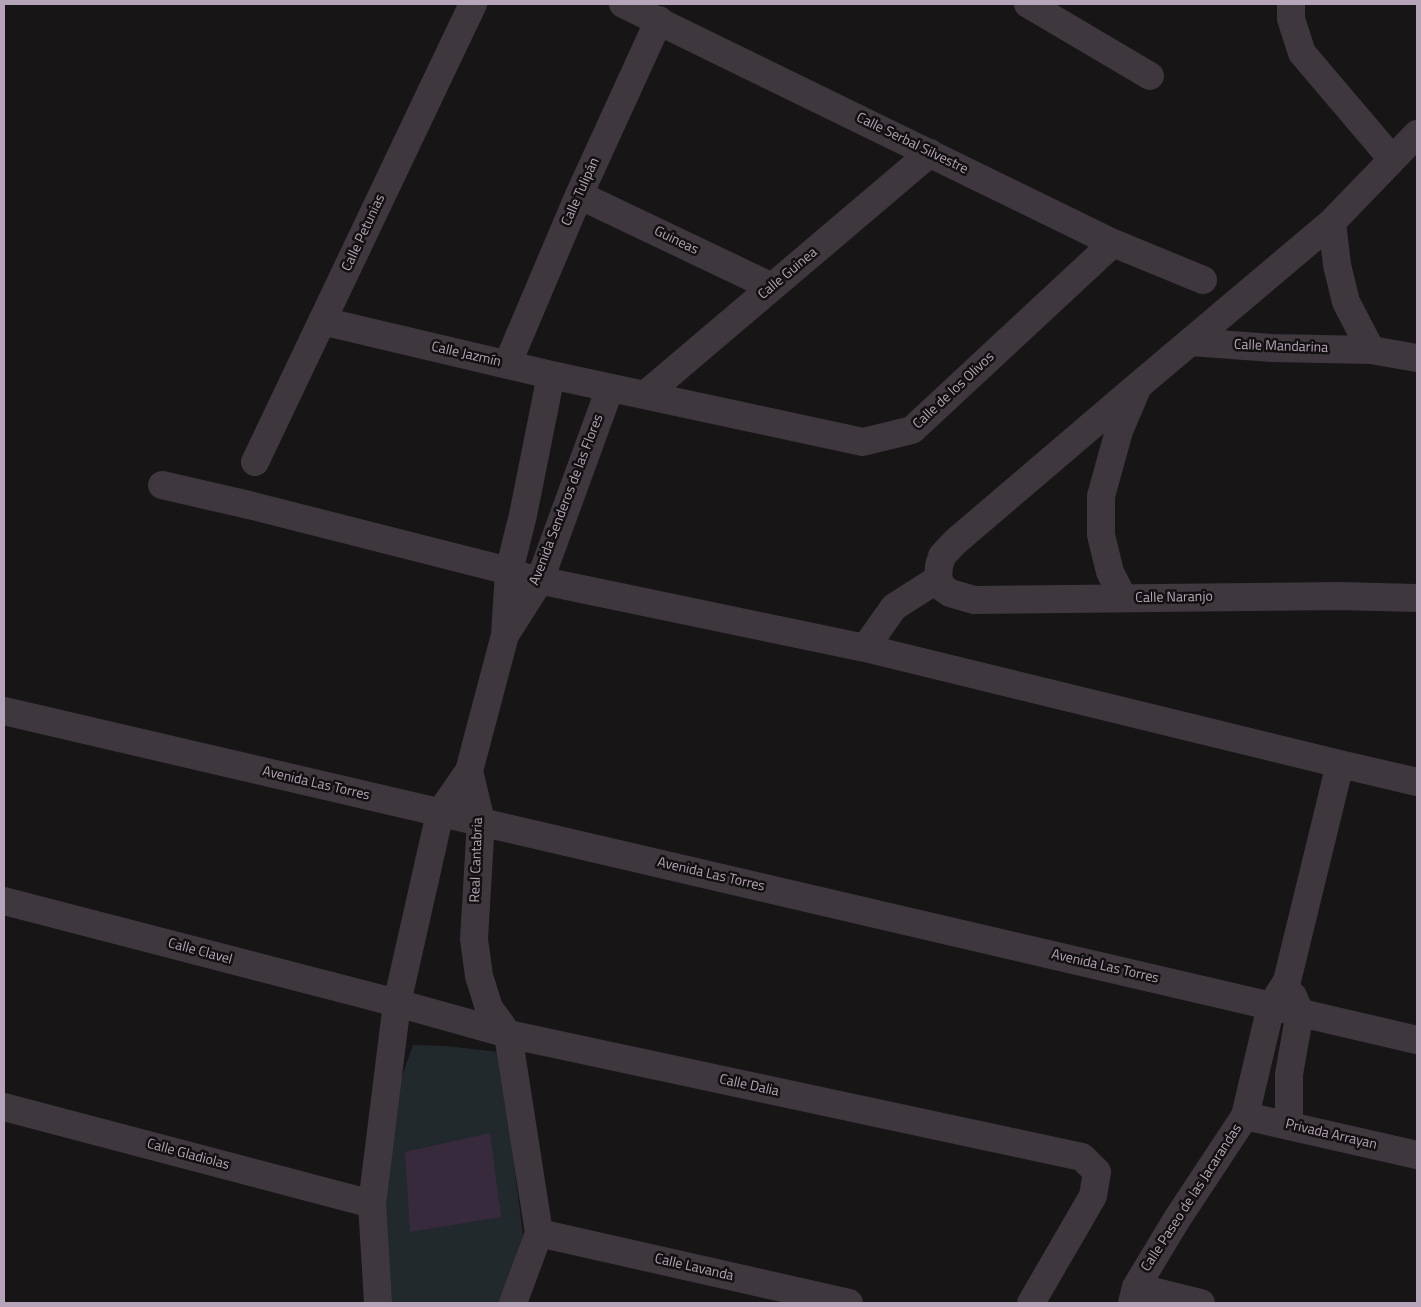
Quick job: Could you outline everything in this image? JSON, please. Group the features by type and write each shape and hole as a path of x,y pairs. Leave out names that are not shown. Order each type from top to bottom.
{"street":[{"name":"Calle Petunias","path":"256,462 473,4"},
{"name":"Calle Serbal Silvestre","path":"623,4 1113,243 1203,280"},
{"path":"1028,4 1150,76"},
{"path":"1291,4 1291,19 1302,53 1392,159"},
{"name":"Calle Tulipán","path":"507,365 579,195 659,20"},
{"path":"865,648 894,607 938,579 942,556 955,542 1138,384 1191,342 1332,222 1417,134"},
{"name":"Calle Guinea","path":"645,395 930,153"},
{"name":"Guineas","path":"579,195 772,288"},
{"path":"1332,222 1337,265 1346,302 1371,350"},
{"name":"Calle de los Olivos","path":"610,388 863,442 912,430 1113,243"},
{"name":"Calle Jazmín","path":"322,321 551,376 610,388"},
{"name":"Calle Mandarina","path":"1191,342 1272,348 1371,350 1417,358"},
{"name":"Avenida Senderos de las Flores","path":"469,771 505,635 509,571 523,515 551,376"},
{"path":"1123,598 1110,572 1101,534 1101,496 1119,431 1138,384"},
{"name":"Avenida Senderos de las Flores","path":"505,635 540,580 610,388"},
{"path":"162,486 249,505 540,580 865,648 1417,782"},
{"name":"Calle Naranjo","path":"938,579 943,588 950,593 974,600 1330,596 1417,598"},
{"name":"Avenida Las Torres","path":"4,711 1417,1040"},
{"name":"Calle Paseo de las Jacarandas","path":"1134,1295 1177,1219 1245,1116 1271,1006 1287,981 1340,764"},
{"path":"378,1303 372,1204 397,1003 440,813 469,771"},
{"name":"Real Cantabria","path":"469,771 481,821 474,939 479,976 489,1008 508,1034 539,1233 513,1303"},
{"name":"Calle Clavel","path":"4,901 397,1003"},
{"path":"1287,981 1300,1012 1290,1074 1289,1126"},
{"name":"Calle Dalia","path":"397,1003 508,1034 1082,1157 1097,1172 1093,1196 1031,1303"},
{"name":"Calle Gladiolas","path":"4,1106 372,1204"},
{"name":"Privada Arrayan","path":"1245,1116 1417,1155"},
{"name":"Calle Lavanda","path":"539,1233 849,1303"},
{"path":"1134,1295 1201,1303"}],"shaded area":[{"path":"413,1045 446,1046 500,1052 523,1235 500,1303 386,1303 379,1205 392,1103"},
{"path":"490,1133 501,1217 410,1232 405,1152"}]}
